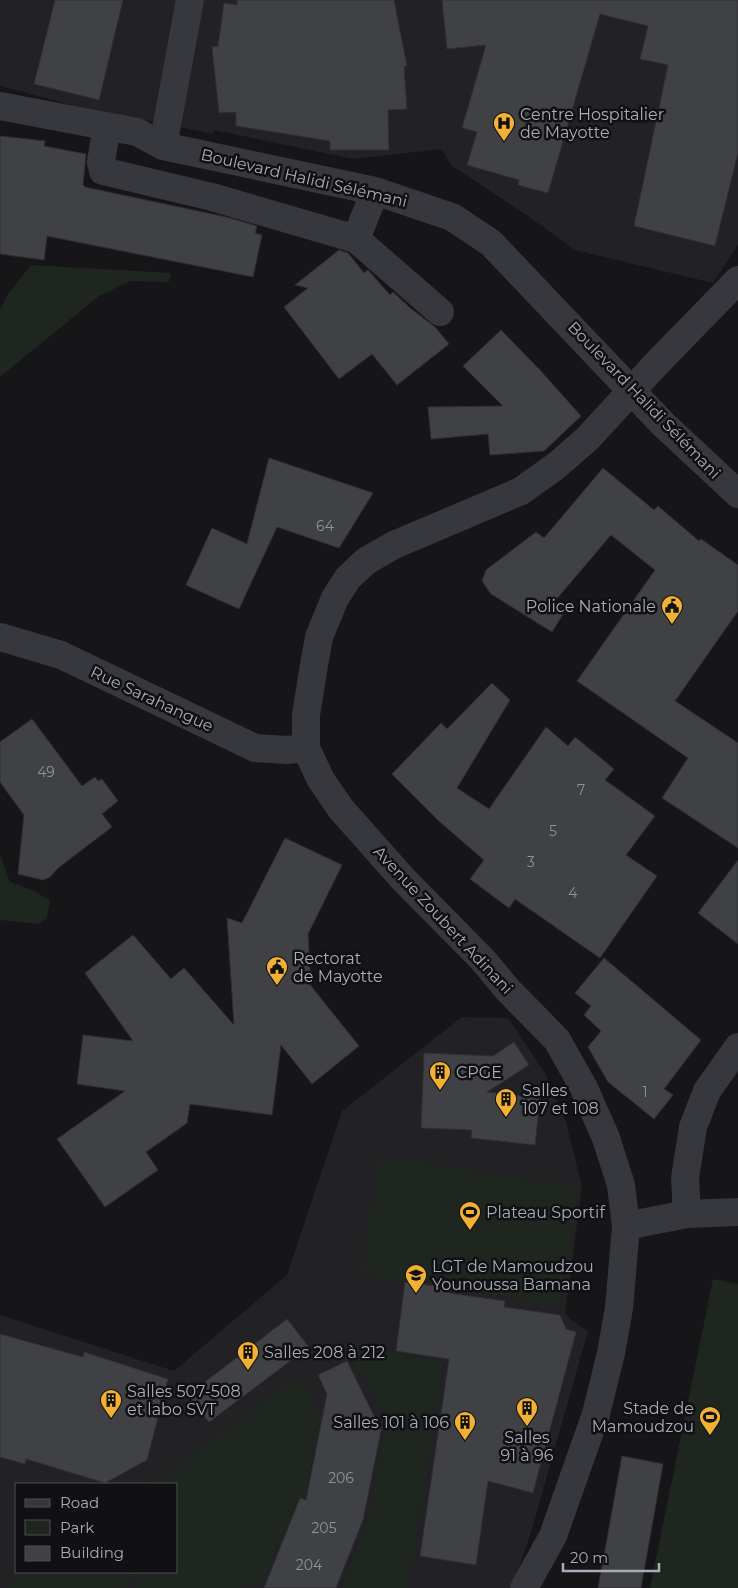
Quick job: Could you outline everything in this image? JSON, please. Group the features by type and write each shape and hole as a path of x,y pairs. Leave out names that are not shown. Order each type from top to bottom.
{"street":[{"path":"163,146 190,0"},
{"name":"Boulevard Halidi Sélémani","path":"3,111 137,132 163,146 375,191 452,217 491,243 663,424 738,494"},
{"path":"107,126 101,162 102,170 212,197 356,239 440,312"},
{"path":"356,239 375,191"},
{"name":"Avenue Zoubert Adinani","path":"524,1588 554,1536 596,1414 611,1353 619,1308 626,1226 621,1185 606,1138 584,1088 557,1040 508,990 483,960 403,879 341,809 321,780 306,748 306,715 319,637 335,598 348,578 366,561 394,544 521,491 556,466 587,439 631,390 738,280"},
{"name":"Rue Sarahangue","path":"0,637 61,655 255,748 287,750 306,748"},
{"path":"687,1214 685,1178 693,1127 707,1091 738,1047"},
{"path":"626,1226 687,1214 738,1212"}],"shaded area":[{"name":"Centre Hospitalier de Mayotte","path":"0,0 738,0 738,245 713,283 575,250 451,165 442,149 353,159 214,130 213,134 79,107 0,86"},
{"name":"LGT de Mamoudzou Younoussa Bamana","path":"462,1017 508,1018 545,1073 566,1122 582,1186 565,1313 571,1320 588,1331 532,1529 512,1588 0,1588 0,1315 174,1371 287,1275 342,1111"}],"green space":[{"path":"31,265 171,273 169,282 130,281 99,296 0,377 0,310 8,294"},
{"path":"0,854 10,882 30,889 50,900 47,918 39,924 0,920"},
{"name":"Plateau Sportif","path":"380,1156 579,1188 560,1306 361,1274"},
{"name":"Stade de Mamoudzou","path":"713,1279 738,1284 738,1588 650,1588"},
{"path":"350,1346 444,1362 408,1588 341,1588 369,1518 386,1423 368,1386 351,1359"},
{"path":"297,1377 320,1410 305,1496 299,1495 266,1574 276,1577 240,1588 137,1588 136,1573 178,1573 178,1483 148,1483 165,1476"},
{"path":"15,1573 127,1573 127,1588 9,1588"}],"building":[{"path":"55,0 123,0 99,100 34,84"},
{"path":"237,0 394,0 407,66 404,66 407,109 388,110 389,150 330,150 330,141 236,126 236,112 219,113 212,47 218,46 224,3 237,5"},
{"path":"442,0 738,0 738,153 715,246 634,226 668,65 640,59 648,26 600,14 548,193 518,185 519,180 467,165 477,132 462,128 486,45 447,49"},
{"path":"0,136 45,141 44,146 86,154 83,185 85,187 226,217 257,226 255,233 262,235 253,277 47,236 44,260 0,254"},
{"path":"339,250 348,253 364,273 368,270 390,295 393,292 435,327 449,344 397,385 372,354 339,379 284,307 308,288 295,285"},
{"path":"501,330 581,416 544,451 490,455 488,434 431,439 428,407 503,406 463,366"},
{"path":"269,458 373,493 339,548 277,527 239,609 186,585 212,528 247,544"},
{"path":"603,468 654,510 658,506 699,541 701,539 738,565 738,611 675,701 738,743 738,848 662,798 688,758 577,681 655,570 611,535 554,602 565,611 552,632 491,594 482,581 486,570 536,532 544,538"},
{"path":"492,683 510,700 457,788 489,809 546,727 568,746 575,737 614,769 605,780 655,816 626,855 657,876 600,958 515,899 509,908 470,879 484,860 440,822 392,774 441,723 447,729"},
{"path":"32,719 82,786 95,777 98,781 102,779 118,801 102,814 112,827 58,868 50,877 43,880 18,874 24,815 0,782 0,742"},
{"path":"285,838 342,865 308,934 311,986 359,1046 312,1084 281,1045 272,1115 190,1104 187,1123 146,1152 158,1170 105,1207 57,1139 125,1091 77,1084 83,1035 133,1041 85,973 133,935 171,979 184,968 234,1025 227,918 242,923"},
{"path":"738,860 738,944 698,913"},
{"path":"604,958 701,1040 664,1089 673,1095 654,1119 608,1082 588,1047 601,1031 584,1015 591,1006 575,993"},
{"path":"514,1042 529,1065 487,1092 540,1098 535,1145 471,1138 472,1130 421,1128 424,1053 493,1056"},
{"path":"405,1282 450,1288 449,1293 505,1301 504,1307 560,1315 566,1329 576,1332 533,1493 488,1481 476,1565 420,1556 449,1359 396,1351"},
{"name":"Salles 208 à 212","path":"287,1319 309,1347 209,1422 188,1395"},
{"path":"0,1334 83,1357 84,1352 168,1379 147,1460 105,1483 26,1459 25,1464 0,1457"},
{"path":"347,1361 381,1430 363,1520 336,1588 264,1588 300,1498 306,1500 327,1394 318,1375"},
{"path":"622,1456 663,1464 641,1588 598,1588"}],"place":[{"name":"Centre Hospitalier de Mayotte","path":"504,142"},
{"name":"Police Nationale","path":"672,625"},
{"name":"Rectorat de Mayotte","path":"277,986"},
{"name":"CPGE","path":"440,1091"},
{"name":"Salles 107 et 108","path":"506,1118"},
{"name":"Plateau Sportif","path":"470,1231"},
{"name":"LGT de Mamoudzou Younoussa Bamana","path":"416,1294"},
{"name":"Salles 208 à 212","path":"248,1371"},
{"name":"Salles 507-508 et labo SVT","path":"111,1419"},
{"name":"Salles 91 à 96","path":"527,1427"},
{"name":"Stade de Mamoudzou","path":"710,1436"},
{"name":"Salles 101 à 106","path":"465,1441"}]}
